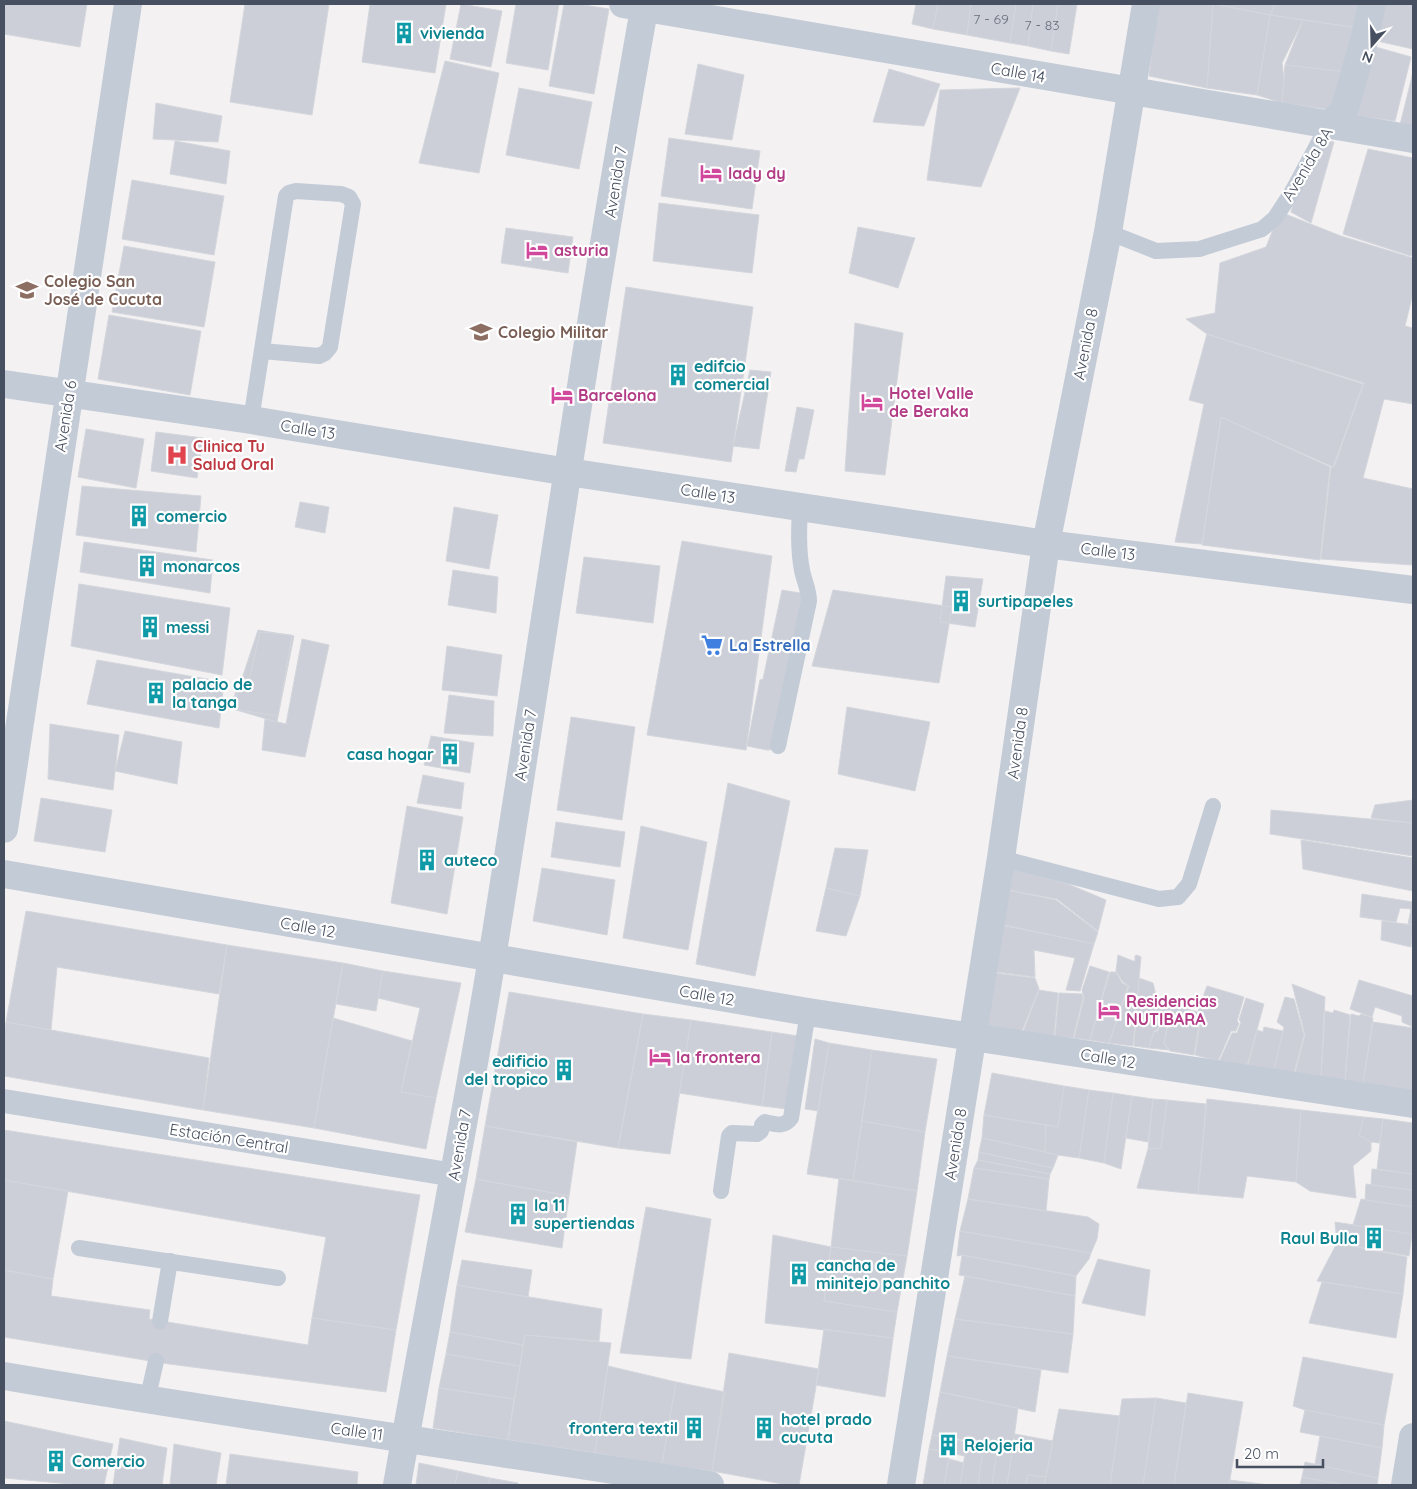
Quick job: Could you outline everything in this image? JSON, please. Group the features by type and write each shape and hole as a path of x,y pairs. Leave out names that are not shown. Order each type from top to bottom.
{"street":[{"name":"Avenida 6","path":"4,829 128,4"},
{"name":"Avenida 8","path":"901,1485 1001,858 1046,544 1108,232 1146,4"},
{"name":"Avenida 8A","path":"1328,125 1344,111 1365,37 1372,4"},
{"name":"Calle 14","path":"637,5 1132,92 1413,139"},
{"name":"Avenida 7","path":"397,1485 492,959 568,472 637,5"},
{"name":"Calle 13","path":"4,384 251,420 568,472 1046,544 1413,590"},
{"name":"Calle 12","path":"4,874 808,1012 1413,1104"},
{"name":"Estación Central","path":"4,1101 454,1175"},
{"name":"Calle 11","path":"4,1376 147,1401 406,1438 616,1478 710,1485"},
{"path":"1406,1485 1413,1438"}],"lane":[{"name":"Avenida 8A","path":"1108,232 1156,251 1199,249 1262,229 1275,218 1292,192 1328,125"},
{"path":"251,420 286,196 289,192 296,191 341,194 349,197 353,204 330,346 325,353 319,356 262,351"},
{"path":"778,746 809,601 809,592 802,570 799,532 800,507"},
{"path":"1001,858 1158,899 1178,897 1189,884 1213,806"},
{"path":"721,1191 729,1136 732,1133 757,1134 761,1131 762,1125 765,1122 783,1125 791,1118 808,1012"},
{"path":"79,1248 278,1278"},
{"path":"160,1321 170,1261"},
{"path":"147,1401 156,1361"}],"building":[{"path":"4,4 87,4 80,47 4,34"},
{"path":"245,4 329,4 312,115 230,102"},
{"name":"vivienda","path":"370,4 446,4 435,73 362,62"},
{"path":"461,4 502,11 491,67 450,59"},
{"path":"516,4 559,4 548,70 506,63"},
{"path":"564,4 578,4 609,9 594,94 549,86"},
{"path":"916,4 938,4 933,29 912,24"},
{"path":"938,4 971,4 967,35 933,29"},
{"path":"971,4 1016,4 1010,43 967,35"},
{"path":"1016,4 1033,4 1028,46 1010,43"},
{"path":"1033,4 1058,4 1051,51 1028,46"},
{"path":"1058,4 1077,4 1069,54 1051,51"},
{"path":"1158,4 1213,4 1207,88 1149,76"},
{"path":"1213,4 1275,4 1270,15"},
{"path":"1213,4 1270,15 1257,95 1207,88"},
{"path":"1275,4 1366,4 1359,28 1270,15"},
{"path":"1378,4 1413,4 1413,49 1368,39"},
{"path":"1270,15 1303,20 1282,63 1284,79 1282,103 1257,95"},
{"path":"1303,20 1359,28 1349,72 1285,65"},
{"path":"1365,44 1411,57 1395,121 1353,115"},
{"path":"445,61 499,73 479,173 419,163"},
{"path":"698,64 744,75 732,140 685,134"},
{"path":"1285,65 1349,72 1341,111 1282,103"},
{"path":"889,69 940,84 924,126 873,122"},
{"path":"1413,72 1413,126 1400,125"},
{"path":"519,88 592,102 579,169 506,155"},
{"path":"1020,88 981,187 927,180 940,90"},
{"path":"156,103 222,116 218,142 153,139"},
{"name":"lady dy","path":"669,138 760,151 752,209 661,196"},
{"path":"175,141 230,151 226,184 170,174"},
{"path":"1323,141 1334,142 1311,223 1291,212 1302,175"},
{"path":"1368,149 1413,158 1413,243 1411,256 1343,234"},
{"path":"132,180 224,196 214,255 122,239"},
{"path":"659,203 759,215 752,273 653,261"},
{"path":"1280,212 1341,236 1413,258 1413,293 1405,326 1413,328 1413,404 1384,399 1363,478 1413,489 1413,565 1321,559 1331,467 1334,467 1364,383 1207,334 1186,319 1215,313 1220,263 1266,247"},
{"path":"858,227 915,238 898,288 849,273"},
{"name":"asturia","path":"506,228 573,237 568,273 501,263"},
{"path":"124,246 215,262 204,327 112,312"},
{"name":"edifcio comercial","path":"626,287 753,307 731,462 603,443"},
{"path":"109,315 201,331 190,395 98,379"},
{"name":"Hotel Valle de Beraka","path":"855,323 903,333 885,475 845,471"},
{"path":"1207,334 1363,384 1333,467 1221,417 1202,544 1175,542 1204,404 1189,400"},
{"path":"750,370 771,372 759,449 733,446"},
{"path":"797,407 814,410 804,459 799,459 796,472 785,471"},
{"path":"1221,417 1330,467 1320,560 1202,545"},
{"path":"86,429 144,439 136,488 78,477"},
{"name":"Clinica Tu Salud Oral","path":"156,432 203,438 197,478 151,471"},
{"name":"comercio","path":"82,486 201,496 196,552 76,535"},
{"path":"300,502 329,507 325,533 295,527"},
{"path":"454,507 498,515 489,569 446,561"},
{"name":"La Estrella","path":"682,541 772,556 746,750 647,735"},
{"name":"monarcos","path":"84,542 213,560 210,593 80,572"},
{"path":"584,557 660,566 653,623 576,613"},
{"path":"453,570 498,577 496,613 448,605"},
{"name":"surtipapeles","path":"946,576 983,579 975,627 940,622"},
{"name":"messi","path":"79,584 230,608 222,675 71,646"},
{"path":"782,590 806,594 770,750 767,750 747,746 760,680 763,679"},
{"path":"833,590 952,607 939,683 812,666"},
{"path":"258,630 294,636 278,716 232,709"},
{"path":"260,632 292,635 277,722 233,709 237,680 249,680"},
{"path":"302,639 329,645 305,757 262,750 265,719 286,724"},
{"path":"447,646 502,655 497,696 442,690"},
{"name":"palacio de la tanga","path":"97,660 224,682 219,728 87,704"},
{"path":"449,695 494,701 493,736 444,733"},
{"path":"847,707 930,722 915,791 838,774"},
{"path":"571,717 635,727 622,820 557,810"},
{"path":"50,724 119,735 113,790 48,779"},
{"path":"125,731 182,742 177,784 115,771"},
{"name":"casa hogar","path":"431,736 474,743 470,773 424,765"},
{"path":"423,775 464,783 461,809 417,803"},
{"path":"728,783 790,801 755,976 696,964"},
{"path":"41,798 112,810 105,852 34,841"},
{"path":"1413,800 1413,823 1371,818 1375,805"},
{"name":"auteco","path":"407,806 463,817 447,914 391,903"},
{"path":"1271,810 1413,823 1413,856 1270,834"},
{"path":"556,822 625,832 620,867 551,857"},
{"path":"641,826 707,842 688,950 623,938"},
{"path":"1301,840 1413,858 1413,891 1303,869"},
{"path":"835,848 868,850 860,896 826,888"},
{"path":"1007,867 1068,884 1106,900 1098,931 1057,899 1003,889"},
{"path":"542,868 615,880 607,935 533,921"},
{"path":"826,888 860,896 846,936 816,931"},
{"path":"1003,889 1056,900 1098,932 1094,944 995,923"},
{"path":"1362,894 1413,902 1413,925 1408,924 1411,909 1400,908 1396,922 1360,917"},
{"path":"26,911 227,945 219,994 57,967 51,1030 6,1022"},
{"path":"1382,921 1413,925 1411,947 1381,940"},
{"path":"996,924 1094,944 1080,991 1066,990 1075,958 1034,950 1035,977 988,971"},
{"path":"227,945 343,963 314,1128 203,1110"},
{"path":"1118,955 1133,961 1135,961 1135,956 1137,955 1141,957 1133,1046 1109,1043 1129,986 1123,982 1116,971"},
{"path":"343,963 383,971 376,1011 336,1004"},
{"path":"1090,966 1109,972 1090,1040 1074,1038 1084,998 1082,990"},
{"path":"383,971 461,983 436,1098 401,1092 420,1008 378,998"},
{"path":"987,972 1035,978 1039,989 1022,1031 980,1026"},
{"path":"1110,972 1116,972 1122,983 1128,986 1109,1043 1090,1040"},
{"path":"1139,978 1153,983 1160,1011 1159,1025 1157,1030 1154,1031 1149,1048 1134,1046"},
{"path":"1359,980 1413,996 1413,1027 1402,1022 1402,1016 1375,1007 1372,1017 1350,1009"},
{"path":"1292,984 1325,997 1321,1077 1295,1073 1305,1035"},
{"path":"1207,986 1244,997 1236,1031 1231,1031 1218,1061 1195,1055 1202,1012 1198,1011"},
{"path":"1039,990 1058,993 1054,1036 1023,1032"},
{"name":"edificio del tropico","path":"509,992 643,1014 618,1148 485,1126"},
{"path":"1059,993 1082,994 1083,998 1073,1038 1055,1036"},
{"path":"1285,997 1294,999 1304,1035 1294,1073 1274,1070 1284,1027 1277,1022"},
{"path":"1246,998 1264,1004 1247,1066 1219,1062 1232,1033 1237,1033"},
{"path":"1171,1006 1164,1044 1169,1050 1149,1048 1154,1032 1158,1031 1160,1025 1160,1010"},
{"path":"1172,1006 1201,1013 1194,1055 1170,1051 1164,1043"},
{"path":"1334,1010 1350,1015 1345,1080 1321,1077 1325,1011 1333,1013"},
{"name":"la frontera","path":"643,1014 691,1020 670,1154 618,1148"},
{"path":"1351,1014 1359,1016 1361,1014 1373,1018 1363,1083 1345,1080"},
{"path":"333,1018 412,1041 401,1092 436,1098 426,1149 314,1128"},
{"path":"691,1020 772,1032 762,1106 679,1093"},
{"path":"6,1022 209,1058 203,1110 4,1076 4,1035"},
{"path":"1373,1022 1413,1028 1413,1091 1363,1083"},
{"path":"1264,1027 1283,1031 1274,1070 1248,1066 1257,1030 1263,1032"},
{"path":"772,1032 798,1036 787,1109 762,1106"},
{"path":"815,1039 829,1043 818,1111 805,1109"},
{"path":"829,1043 872,1050 853,1181 807,1174"},
{"path":"872,1050 937,1059 925,1132 862,1121"},
{"path":"992,1073 1064,1086 1058,1127 984,1115"},
{"path":"1064,1086 1089,1090 1079,1158 1045,1152 1046,1125 1058,1127"},
{"path":"1089,1090 1113,1093 1104,1163 1079,1158"},
{"path":"1113,1093 1132,1096 1121,1169 1104,1163"},
{"path":"1132,1096 1153,1099 1148,1142 1126,1138"},
{"path":"1153,1099 1167,1100 1161,1148 1148,1149"},
{"path":"1207,1099 1301,1110 1296,1182 1247,1176 1243,1198 1198,1194"},
{"path":"1167,1100 1206,1104 1198,1194 1137,1188 1148,1149 1161,1148"},
{"path":"1301,1110 1364,1117 1359,1135 1371,1142 1371,1151 1353,1166 1356,1198 1310,1191 1296,1182"},
{"path":"984,1115 1046,1125 1045,1152 982,1138"},
{"path":"1364,1117 1383,1119 1380,1143 1371,1142 1359,1135"},
{"path":"1383,1119 1413,1123 1413,1174 1377,1169"},
{"path":"862,1121 925,1132 917,1191 853,1181"},
{"path":"485,1126 577,1142 569,1196 476,1179"},
{"path":"4,1130 420,1195 396,1330 312,1318 326,1237 4,1180"},
{"path":"982,1138 1058,1155 1053,1168 979,1152"},
{"path":"979,1152 1053,1168 1050,1174 978,1160"},
{"path":"978,1160 1050,1174 1049,1179 974,1168"},
{"path":"974,1168 1049,1179 1046,1211 968,1199"},
{"path":"1372,1169 1413,1174 1413,1190 1371,1185"},
{"path":"839,1178 917,1191 907,1256 831,1247"},
{"name":"la 11 supertiendas","path":"476,1179 569,1196 562,1248 465,1232"},
{"path":"4,1180 68,1191 53,1279 4,1270"},
{"path":"1366,1184 1413,1190 1413,1207 1365,1200"},
{"path":"968,1199 1088,1217 1099,1224 1097,1239 1091,1253 960,1231"},
{"path":"1361,1199 1413,1207 1412,1234 1353,1225"},
{"path":"646,1207 711,1219 691,1359 620,1353"},
{"name":"Raul Bulla","path":"1335,1222 1412,1234 1409,1256 1337,1243"},
{"path":"960,1231 1091,1253 1089,1259 1076,1276 962,1255 957,1256"},
{"name":"cancha de minitejo panchito","path":"773,1235 831,1247 824,1301 897,1312 893,1338 765,1323"},
{"path":"1337,1243 1407,1257 1403,1294 1317,1281"},
{"path":"831,1247 907,1256 897,1312 824,1301"},
{"path":"962,1255 1076,1276 1075,1296 959,1275"},
{"path":"1098,1259 1150,1270 1145,1316 1082,1303"},
{"path":"462,1260 532,1270 528,1297 457,1285"},
{"path":"4,1270 53,1279 51,1296 150,1310 149,1319 308,1345 312,1318 396,1330 386,1392 169,1364 4,1337"},
{"path":"965,1276 1075,1296 1073,1334 955,1319"},
{"path":"1322,1282 1403,1294 1396,1338 1309,1323"},
{"path":"457,1285 602,1309 599,1341 525,1335 523,1345 450,1332"},
{"path":"955,1319 1073,1334 1068,1373 947,1356"},
{"path":"824,1329 893,1338 885,1397 816,1385"},
{"path":"450,1332 523,1345 520,1366 446,1354"},
{"path":"525,1335 611,1343 595,1453 508,1440"},
{"name":"hotel prado cucuta","path":"729,1353 819,1369 799,1485 788,1485 712,1471"},
{"path":"446,1354 520,1366 514,1399 439,1388"},
{"path":"947,1356 1041,1370 1035,1412 940,1392"},
{"path":"1303,1357 1393,1374 1384,1425 1293,1406"},
{"path":"608,1366 676,1382 662,1464 595,1453"},
{"name":"frontera textil","path":"676,1382 725,1392 712,1471 662,1464"},
{"path":"439,1388 514,1399 508,1440 433,1428"},
{"path":"940,1392 1018,1408 1012,1452 983,1449 984,1443 932,1435"},
{"path":"1188,1393 1243,1402 1229,1485 1174,1485"},
{"path":"1156,1398 1186,1403 1174,1485 1143,1485"},
{"path":"1156,1398 1143,1485 1110,1485 1122,1399"},
{"path":"1059,1409 1120,1416 1110,1485 1044,1485"},
{"path":"1305,1410 1384,1425 1382,1448 1300,1432"},
{"name":"Comercio","path":"4,1421 113,1444 104,1485 82,1485 4,1478"},
{"path":"1015,1434 1053,1441 1046,1477 1028,1475 1025,1485 1007,1485"},
{"name":"Relojeria","path":"932,1435 967,1442 965,1456 929,1449"},
{"path":"1320,1436 1382,1448 1378,1478 1315,1464"},
{"path":"120,1438 167,1448 162,1485 113,1485"},
{"path":"967,1441 984,1443 978,1485 960,1485"},
{"path":"174,1444 221,1453 216,1485 170,1485"},
{"path":"929,1449 950,1452 944,1485 923,1485"},
{"path":"983,1449 997,1450 992,1485 978,1485"},
{"path":"997,1450 1012,1452 1007,1485 992,1485"},
{"path":"230,1454 358,1472 357,1485 226,1485"},
{"path":"949,1459 964,1463 960,1485 944,1485"},
{"path":"1305,1462 1378,1478 1377,1485 1346,1485 1302,1477"},
{"path":"419,1463 458,1471 455,1485 416,1485"},
{"path":"458,1471 490,1478 488,1485 455,1485"},
{"path":"1028,1475 1046,1477 1044,1485 1025,1485"},
{"path":"1302,1477 1346,1485 1300,1485"},
{"path":"490,1478 518,1483 517,1485 488,1485"},
{"path":"1230,1480 1269,1485 1229,1485"}],"place":[{"name":"vivienda","path":"404,33"},
{"name":"lady dy","path":"711,173"},
{"name":"asturia","path":"537,250"},
{"name":"Colegio San José de Cucuta","path":"27,290"},
{"name":"Colegio Militar","path":"481,332"},
{"name":"edifcio comercial","path":"678,375"},
{"name":"Barcelona","path":"562,395"},
{"name":"Hotel Valle de Beraka","path":"872,402"},
{"name":"Clinica Tu Salud Oral","path":"177,455"},
{"name":"comercio","path":"139,516"},
{"name":"monarcos","path":"147,566"},
{"name":"surtipapeles","path":"961,601"},
{"name":"messi","path":"150,627"},
{"name":"La Estrella","path":"712,645"},
{"name":"palacio de la tanga","path":"156,693"},
{"name":"casa hogar","path":"450,754"},
{"name":"auteco","path":"427,860"},
{"name":"Residencias NUTIBARA","path":"1109,1010"},
{"name":"la frontera","path":"660,1057"},
{"name":"edificio del tropico","path":"564,1070"},
{"name":"la 11 supertiendas","path":"518,1214"},
{"name":"Raul Bulla","path":"1374,1238"},
{"name":"cancha de minitejo panchito","path":"799,1274"},
{"name":"frontera textil","path":"694,1428"},
{"name":"hotel prado cucuta","path":"764,1428"},
{"name":"Relojeria","path":"948,1445"},
{"name":"Comercio","path":"56,1461"}]}
